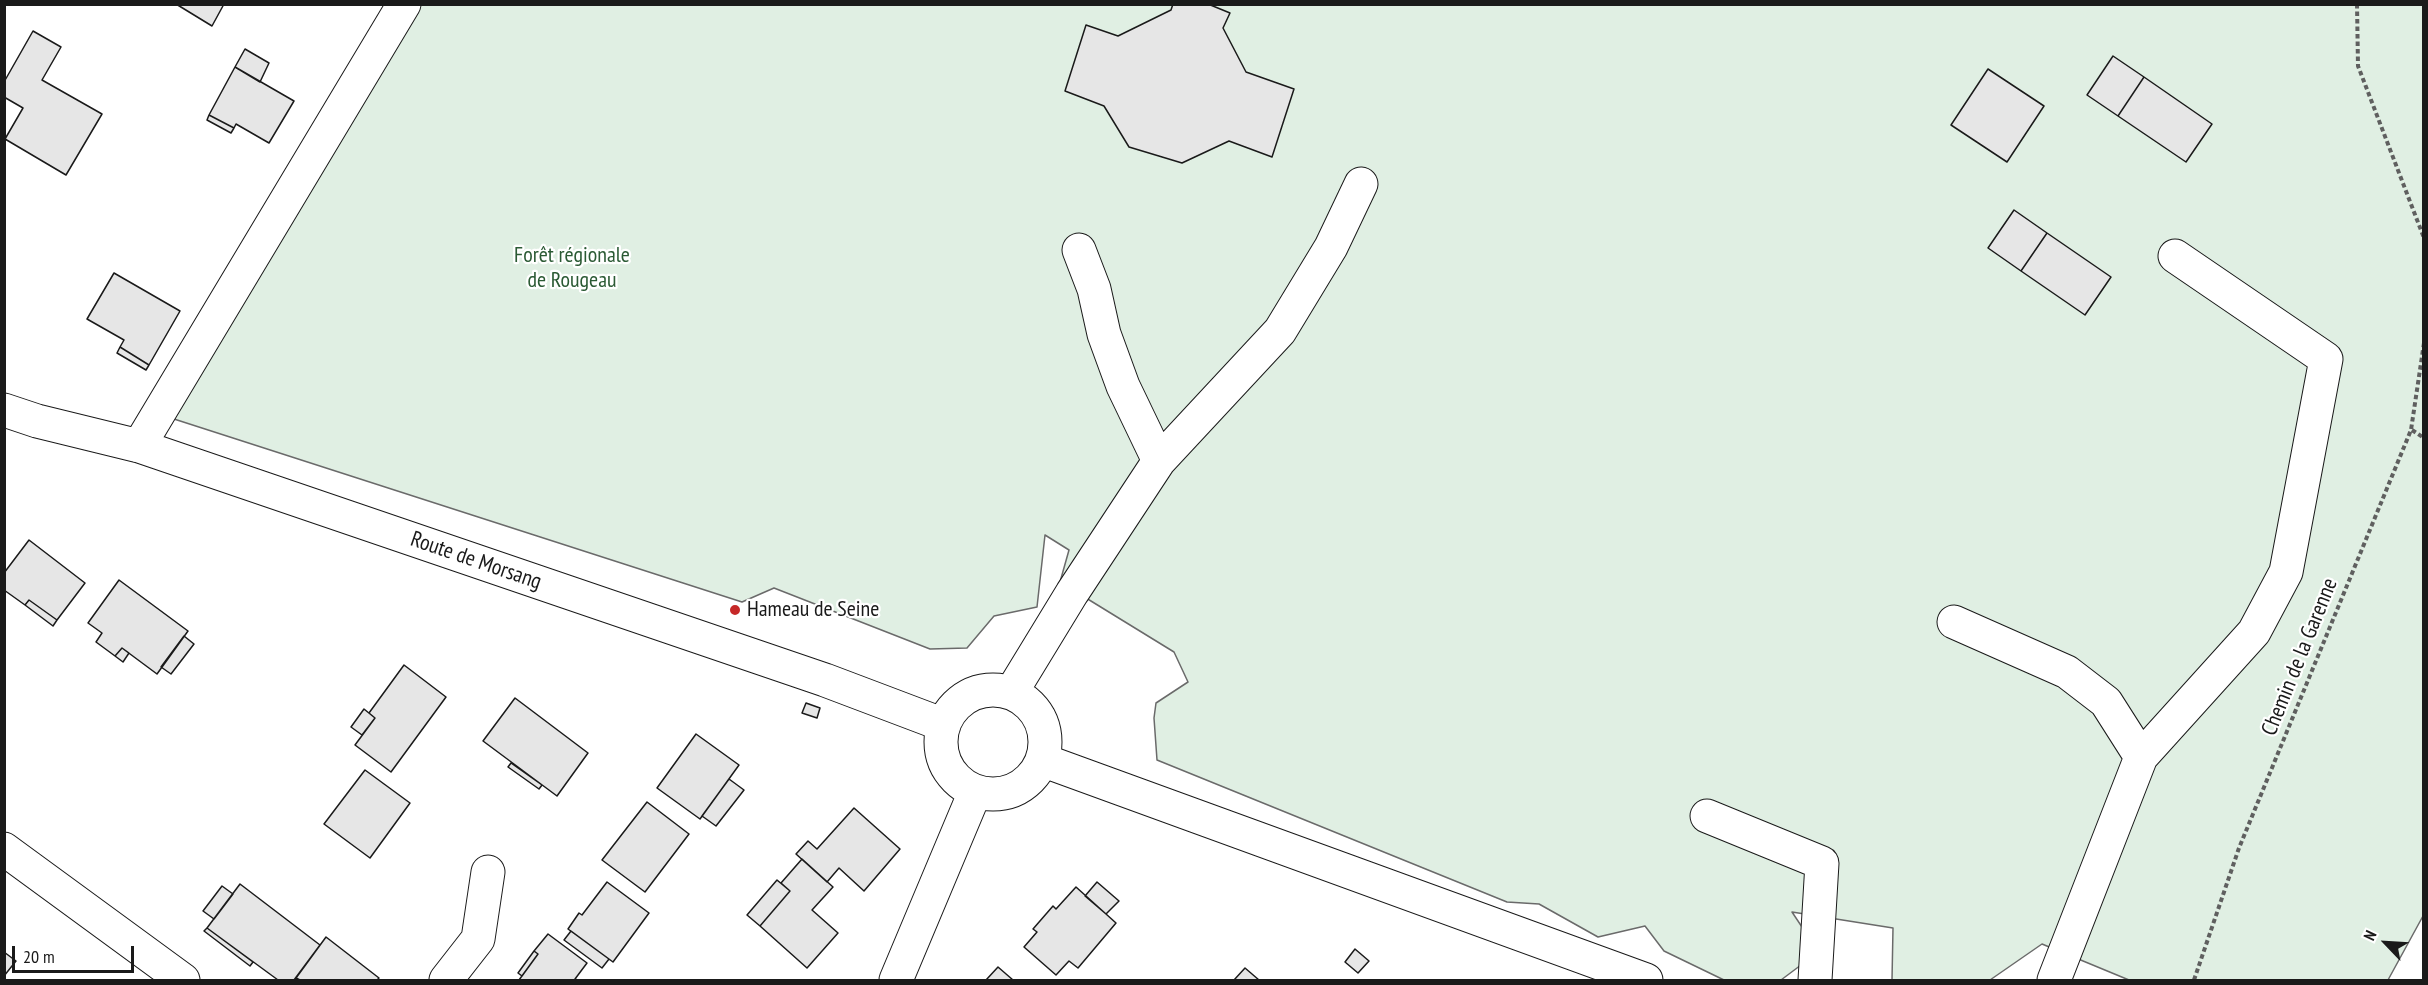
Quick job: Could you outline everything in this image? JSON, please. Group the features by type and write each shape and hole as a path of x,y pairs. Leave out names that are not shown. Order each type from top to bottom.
{"street":[{"path":"139,446 404,4"},
{"path":"1011,693 1072,592 1159,461 1280,331 1331,248 1361,183"},
{"path":"1079,250 1094,289 1104,334 1124,386 1159,461"},
{"path":"2054,981 2141,757 2254,632 2286,572 2326,359 2175,256"},
{"name":"Route de Morsang","path":"4,410 37,421 139,446 802,672 944,725"},
{"path":"1954,622 2067,672 2106,702 2141,757"},
{"path":"995,690 1011,693 1025,701 1036,713 1043,728 1042,760 1034,774 1022,786 1007,792 991,794 975,792 950,772 943,757 941,741 944,725 952,711 964,699 995,690"},
{"path":"1042,760 1646,981"},
{"path":"896,981 975,792"},
{"path":"1707,816 1822,863 1815,981"},
{"path":"4,849 183,981"},
{"path":"446,981 478,939 488,872"}],"path":[{"path":"2357,4 2358,66 2424,238"},
{"name":"Chemin de la Garenne","path":"2194,981 2240,848 2412,430 2424,343"},
{"path":"2412,430 2424,438"}],"green space":[{"name":"Forêt régionale de Rougeau","path":"400,5 2423,5 2423,916 2388,980 2129,980 2042,944 1990,980 1892,980 1893,928 1792,912 1804,930 1805,962 1781,980 1724,980 1664,951 1645,926 1598,937 1539,904 1507,902 1157,760 1154,718 1156,703 1188,682 1174,652 1060,582 1069,550 1045,535 1037,607 994,616 967,648 930,649 774,588 742,602 174,419"}],"building":[{"path":"176,4 224,4 212,26"},
{"path":"1173,4 1208,4 1230,13 1223,28 1246,72 1294,89 1272,157 1229,141 1182,163 1129,147 1104,106 1065,91 1086,25 1118,36 1171,10"},
{"path":"33,31 61,47 42,80 102,114 66,175 5,139 23,108 4,97 4,82"},
{"path":"245,49 269,63 260,82 235,67"},
{"path":"2113,56 2144,77 2118,116 2087,95"},
{"path":"235,67 294,101 269,143 236,124 234,128 209,115"},
{"path":"1988,69 2044,106 2007,162 1951,125"},
{"path":"2144,77 2212,124 2186,162 2118,116"},
{"path":"209,115 234,128 231,133 207,120"},
{"path":"2014,210 2047,233 2021,271 1988,248"},
{"path":"2047,233 2111,277 2085,315 2021,271"},
{"path":"114,273 180,311 149,365 120,347 124,340 87,319"},
{"path":"120,347 149,365 146,370 117,353"},
{"path":"29,540 85,583 57,620 29,600 25,605 4,590 4,573"},
{"path":"119,580 188,631 157,674 122,648 115,656 96,642 102,633 88,623"},
{"path":"29,600 57,620 53,626 25,605"},
{"path":"184,636 194,644 171,674 161,667"},
{"path":"122,648 129,653 123,662 115,656"},
{"path":"404,665 446,697 391,772 355,745 375,718 369,713"},
{"path":"515,698 588,753 557,796 483,741"},
{"path":"806,703 820,708 817,718 802,713"},
{"path":"364,709 375,718 362,735 351,727"},
{"path":"696,734 739,765 700,819 657,788"},
{"path":"511,763 542,785 539,789 508,767"},
{"path":"365,770 410,803 370,858 324,824"},
{"path":"729,779 744,790 716,826 702,816"},
{"path":"647,802 689,834 645,892 602,860"},
{"path":"854,808 900,849 864,891 839,868 827,882 796,854 808,841 817,849"},
{"path":"802,859 833,887 812,910 838,933 807,968 760,926 790,891 781,883"},
{"path":"777,880 790,891 760,926 747,915"},
{"path":"607,882 649,913 613,962 568,929 579,913 582,915"},
{"path":"1097,882 1119,901 1106,914 1085,896"},
{"path":"240,884 320,945 294,980 278,980 207,928"},
{"path":"222,886 233,894 214,919 203,911"},
{"path":"1076,887 1116,923 1078,968 1069,961 1056,975 1024,947 1037,932 1033,929 1053,906 1056,909"},
{"path":"207,928 253,962 250,966 204,931"},
{"path":"571,931 609,959 602,968 564,940"},
{"path":"548,934 587,963 575,979 577,980 519,980 538,954 534,951"},
{"path":"326,937 379,978 377,980 300,980 296,978"},
{"path":"1355,949 1369,961 1358,973 1345,962"},
{"path":"534,951 538,954 522,976 518,973"},
{"path":"4,952 16,961 4,976"},
{"path":"998,967 1013,980 986,980"},
{"path":"1245,968 1259,980 1234,980"}],"place":[{"name":"Hameau de Seine","path":"735,610"}]}
